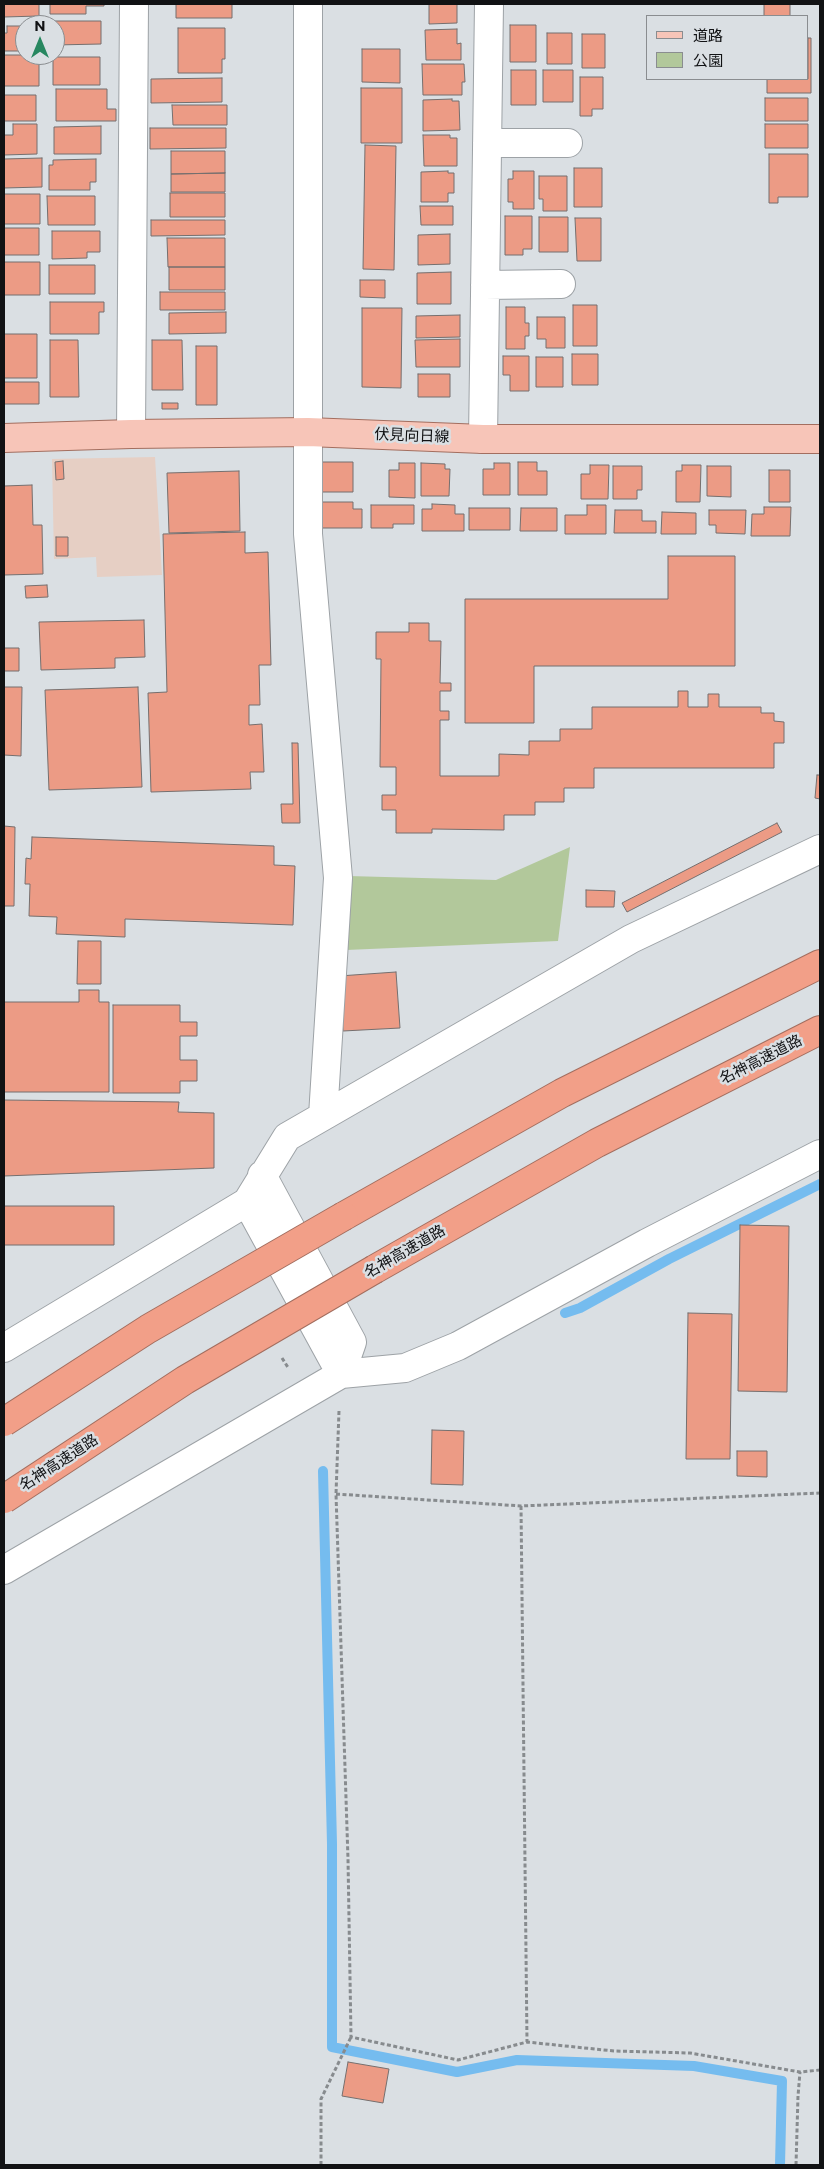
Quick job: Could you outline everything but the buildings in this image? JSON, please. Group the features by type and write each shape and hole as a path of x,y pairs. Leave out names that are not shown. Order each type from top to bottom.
{"highway":[{"path":"4,1422 148,1329 562,1093 820,964"},
{"name":"名神高速道路","path":"4,1500 185,1380 375,1269 596,1143 820,1030"}],"main road":[{"name":"伏見向日線","path":"4,438 308,432 483,439 820,439"}],"street":[{"path":"131,434 134,4"},
{"path":"308,4 308,534 338,878 323,1116"},
{"path":"483,439 488,4"},
{"path":"487,143 568,143"},
{"path":"485,286 561,284"},
{"path":"4,1348 247,1202 262,1175 288,1136 631,939 820,849"},
{"path":"4,1570 341,1374 405,1368 458,1346 646,1243 820,1154"},
{"path":"262,1175 352,1342 341,1374"},
{"path":"247,1202 341,1374"}],"path":[{"path":"321,2165 321,2099 351,2037 348,1859 336,1494 341,1374"},
{"path":"336,1494 521,1506 820,1493"},
{"path":"521,1506 527,2042"},
{"path":"351,2037 458,2060 527,2042 614,2051 690,2052 800,2072 820,2070"},
{"path":"796,2165 800,2072"}],"shaded area":[{"path":"155,457 162,575 97,577 96,557 54,559 52,459"}],"green space":[{"path":"570,847 558,941 346,950 348,876 496,880"}],"waterway":[{"path":"565,1313 580,1308 669,1259 820,1184"},
{"path":"323,1471 332,1844 332,2047 457,2072 517,2060 694,2066 782,2081 780,2165"}]}
